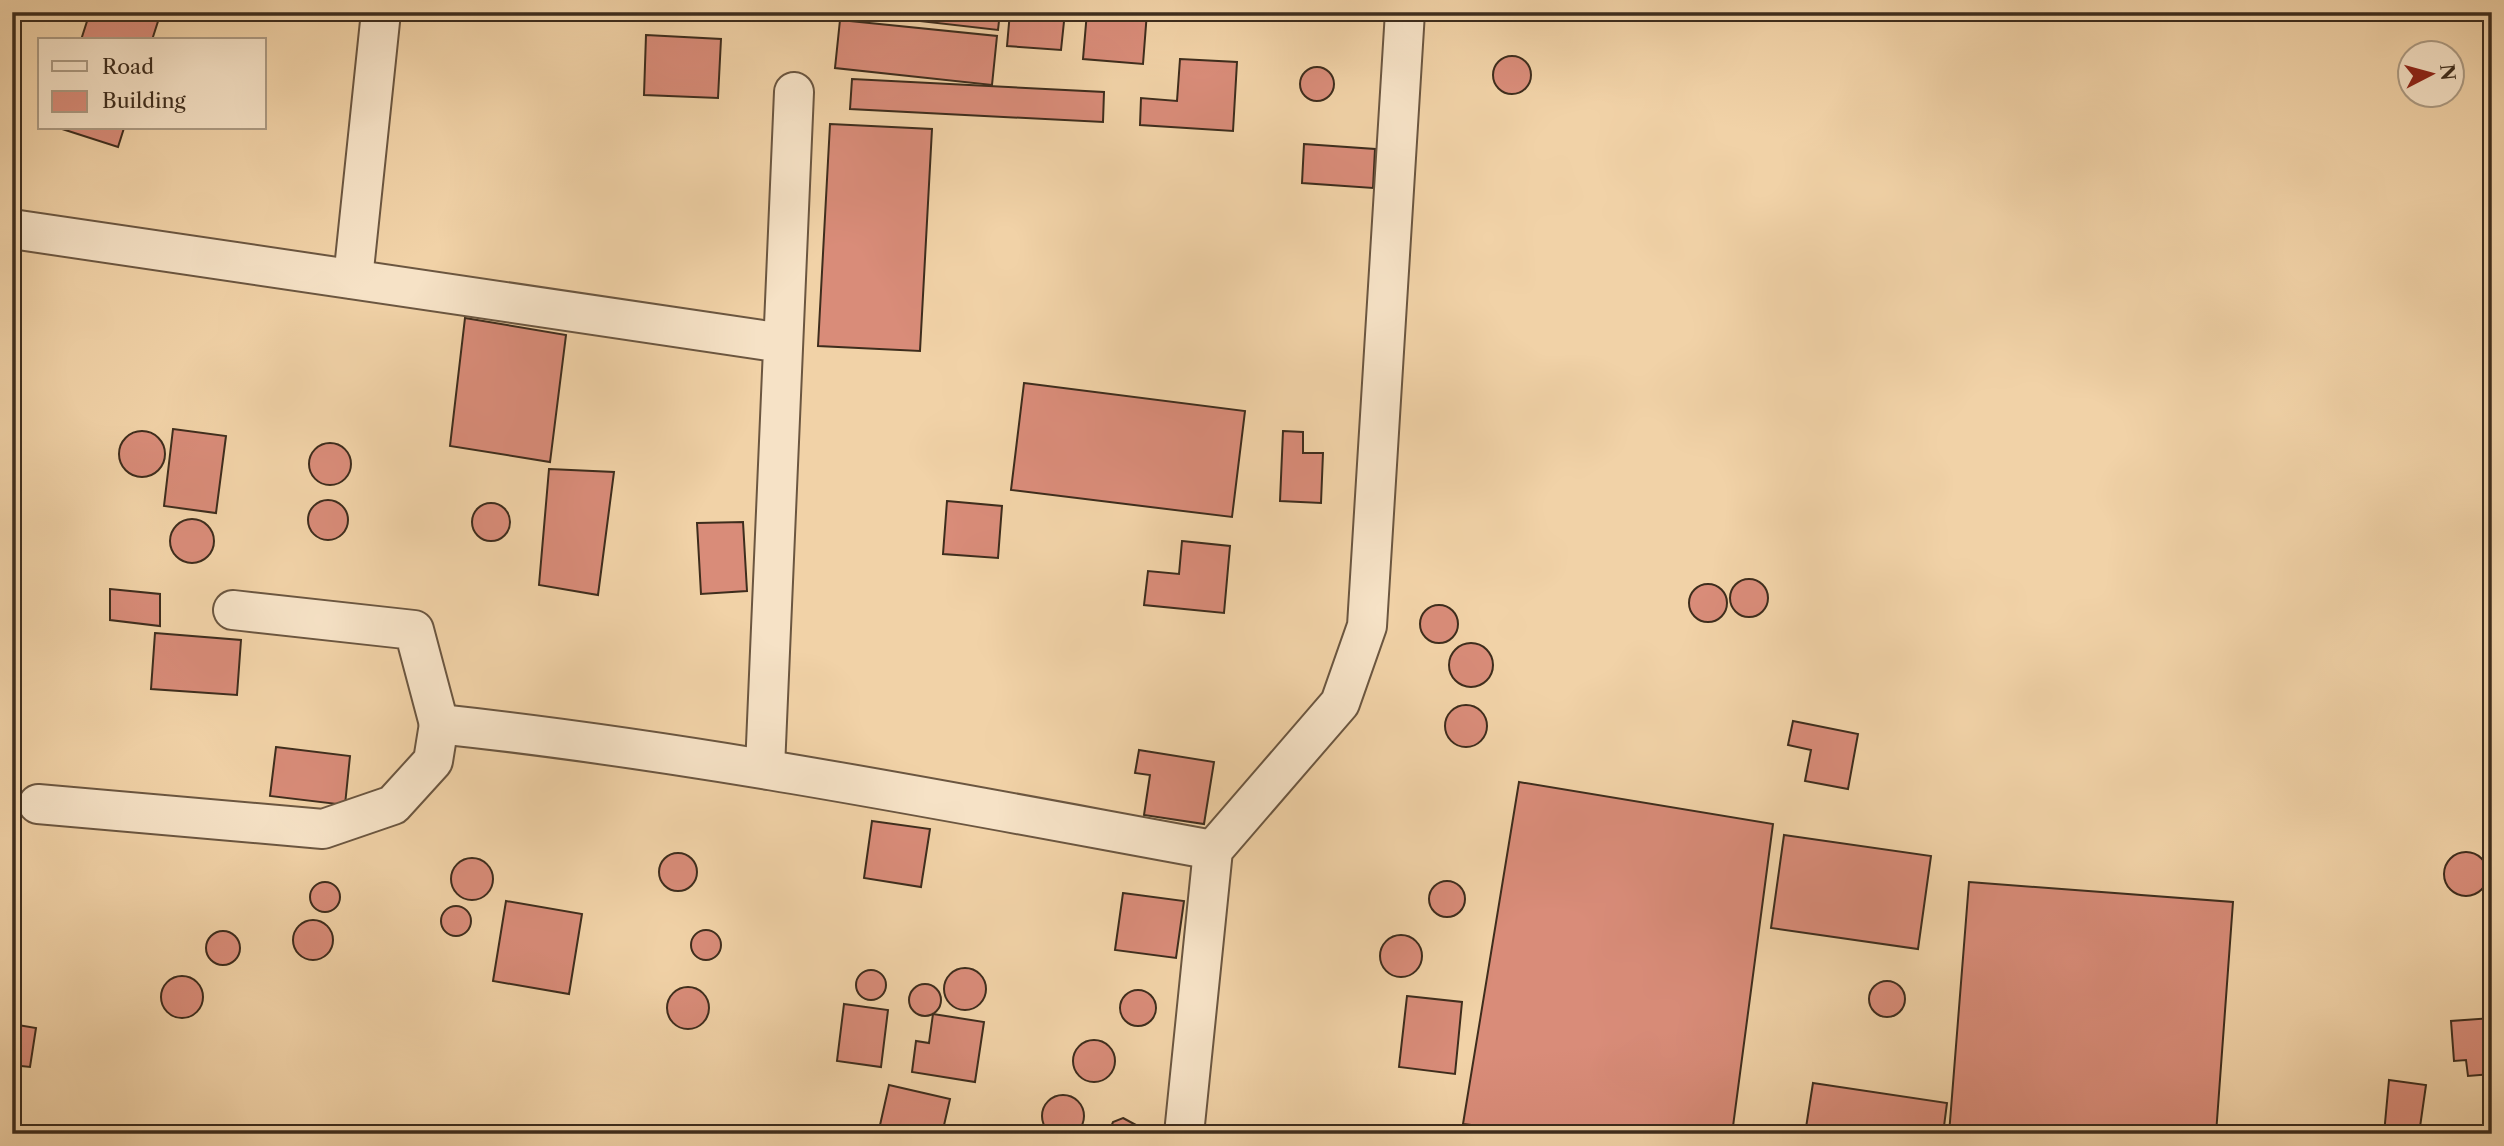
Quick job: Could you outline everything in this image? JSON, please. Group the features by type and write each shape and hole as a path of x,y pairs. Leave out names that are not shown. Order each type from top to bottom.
{"street":[{"path":"353,279 381,12"},
{"path":"1184,1134 1213,850 1340,703 1367,626 1405,12"},
{"path":"765,768 794,92"},
{"path":"12,229 783,343"},
{"path":"38,804 323,829 393,805 433,761 439,724 414,629 233,610"},
{"path":"439,724 562,737 765,768 1213,850"}],"building":[{"path":"90,12 161,12 153,38 82,38"},
{"path":"841,12 1000,12 998,30"},
{"path":"1010,12 1065,12 1061,50 1007,46"},
{"path":"1087,12 1147,12 1143,64 1083,59"},
{"path":"1210,12 1242,12 1241,20 1209,17"},
{"path":"2486,12 2492,12 2492,27 2485,26"},
{"path":"840,20 997,36 992,85 835,68"},
{"path":"646,35 721,39 718,98 644,95"},
{"path":"1512,56 1526,61 1531,75 1526,89 1512,94 1498,89 1493,75 1498,61"},
{"path":"1180,59 1237,62 1233,131 1140,125 1141,98 1177,101"},
{"path":"1317,67 1329,72 1334,84 1329,96 1317,101 1305,96 1300,84 1305,72"},
{"path":"852,79 1104,92 1103,122 850,109"},
{"path":"830,124 932,129 920,351 818,346"},
{"path":"65,130 123,130 118,147"},
{"path":"1304,144 1375,149 1373,188 1302,183"},
{"path":"465,318 566,335 550,462 450,446"},
{"path":"12,328 19,328 19,383 12,383"},
{"path":"1024,383 1245,411 1232,517 1011,490"},
{"path":"173,429 226,436 216,513 164,506"},
{"path":"142,431 158,438 165,454 158,470 142,477 126,470 119,454 126,438"},
{"path":"1283,431 1303,432 1303,453 1323,453 1321,503 1280,501"},
{"path":"330,443 345,449 351,464 345,479 330,485 315,479 309,464 315,449"},
{"path":"549,469 614,472 598,595 539,585"},
{"path":"328,500 342,506 348,520 342,534 328,540 314,534 308,520 314,506"},
{"path":"947,501 1002,506 998,558 943,554"},
{"path":"491,503 505,508 510,522 505,536 491,541 477,536 472,522 477,508"},
{"path":"192,519 208,525 214,541 208,557 192,563 176,557 170,541 176,525"},
{"path":"743,522 747,591 701,594 697,523"},
{"path":"1182,541 1230,546 1224,613 1144,605 1148,571 1179,574"},
{"path":"1749,579 1763,584 1768,598 1763,612 1749,617 1735,612 1730,598 1735,584"},
{"path":"1708,584 1722,589 1727,603 1722,617 1708,622 1694,617 1689,603 1694,589"},
{"path":"110,589 160,594 160,626 110,620"},
{"path":"1439,605 1453,610 1458,624 1453,638 1439,643 1425,638 1420,624 1425,610"},
{"path":"155,633 241,640 237,695 151,689"},
{"path":"1471,643 1486,650 1493,665 1486,680 1471,687 1456,680 1449,665 1456,650"},
{"path":"1466,705 1481,711 1487,726 1481,741 1466,747 1451,741 1445,726 1451,711"},
{"path":"1793,721 1858,734 1848,789 1805,781 1811,750 1788,745"},
{"path":"276,747 350,756 345,805 270,796"},
{"path":"1139,750 1214,762 1204,824 1144,815 1150,775 1135,773"},
{"path":"1519,782 1773,824 1732,1134 1547,1134 1463,1124"},
{"path":"872,821 930,829 921,887 864,878"},
{"path":"1784,835 1931,856 1918,949 1771,928"},
{"path":"2466,852 2475,853 2482,858 2487,865 2487,883 2482,890 2475,895 2466,896 2457,895 2450,890 2445,883 2444,874 2445,865 2450,858 2457,853"},
{"path":"678,853 691,859 697,872 691,885 678,891 665,885 659,872 665,859"},
{"path":"472,858 487,864 493,879 487,894 472,900 457,894 451,879 457,864"},
{"path":"1447,881 1460,886 1465,899 1460,912 1447,917 1434,912 1429,899 1434,886"},
{"path":"325,882 336,886 340,897 336,908 325,912 314,908 310,897 314,886"},
{"path":"1969,882 2233,902 2216,1134 1949,1134"},
{"path":"1123,893 1184,901 1176,958 1115,950"},
{"path":"506,901 582,914 569,994 493,981"},
{"path":"456,906 462,907 470,915 470,927 462,935 456,936 450,935 442,927 441,921 442,915 450,907"},
{"path":"313,920 327,926 333,940 327,954 313,960 299,954 293,940 299,926"},
{"path":"706,930 712,931 720,939 720,951 712,959 706,960 700,959 692,951 691,945 692,939 700,931"},
{"path":"223,931 235,936 240,948 235,960 223,965 211,960 206,948 211,936"},
{"path":"1401,935 1416,941 1422,956 1416,971 1401,977 1386,971 1380,956 1386,941"},
{"path":"965,968 980,974 986,989 980,1004 965,1010 950,1004 944,989 950,974"},
{"path":"871,970 877,971 885,979 885,991 877,999 871,1000 865,999 857,991 856,985 857,979 865,971"},
{"path":"182,976 197,982 203,997 197,1012 182,1018 167,1012 161,997 167,982"},
{"path":"1887,981 1900,986 1905,999 1900,1012 1887,1017 1874,1012 1869,999 1874,986"},
{"path":"925,984 936,989 941,1000 936,1011 925,1016 914,1011 909,1000 914,989"},
{"path":"688,987 703,993 709,1008 703,1023 688,1029 673,1023 667,1008 673,993"},
{"path":"1138,990 1151,995 1156,1008 1151,1021 1138,1026 1125,1021 1120,1008 1125,995"},
{"path":"1407,996 1462,1002 1455,1074 1399,1067"},
{"path":"844,1004 888,1010 881,1067 837,1061"},
{"path":"933,1014 984,1022 975,1082 912,1072 916,1041 929,1043"},
{"path":"2492,1018 2492,1074 2468,1076 2466,1060 2454,1061 2451,1021"},
{"path":"12,1024 36,1028 30,1067 12,1065"},
{"path":"1094,1040 1109,1046 1115,1061 1109,1076 1094,1082 1079,1076 1073,1061 1079,1046"},
{"path":"2389,1080 2426,1085 2419,1134 2384,1134"},
{"path":"1813,1083 1947,1103 1943,1134 1805,1134"},
{"path":"889,1085 950,1099 942,1134 878,1134"},
{"path":"1063,1095 1078,1101 1084,1116 1078,1131 1063,1137 1048,1131 1042,1116 1048,1101"},
{"path":"1123,1118 1136,1125 1138,1134 1108,1134 1113,1122"}]}
